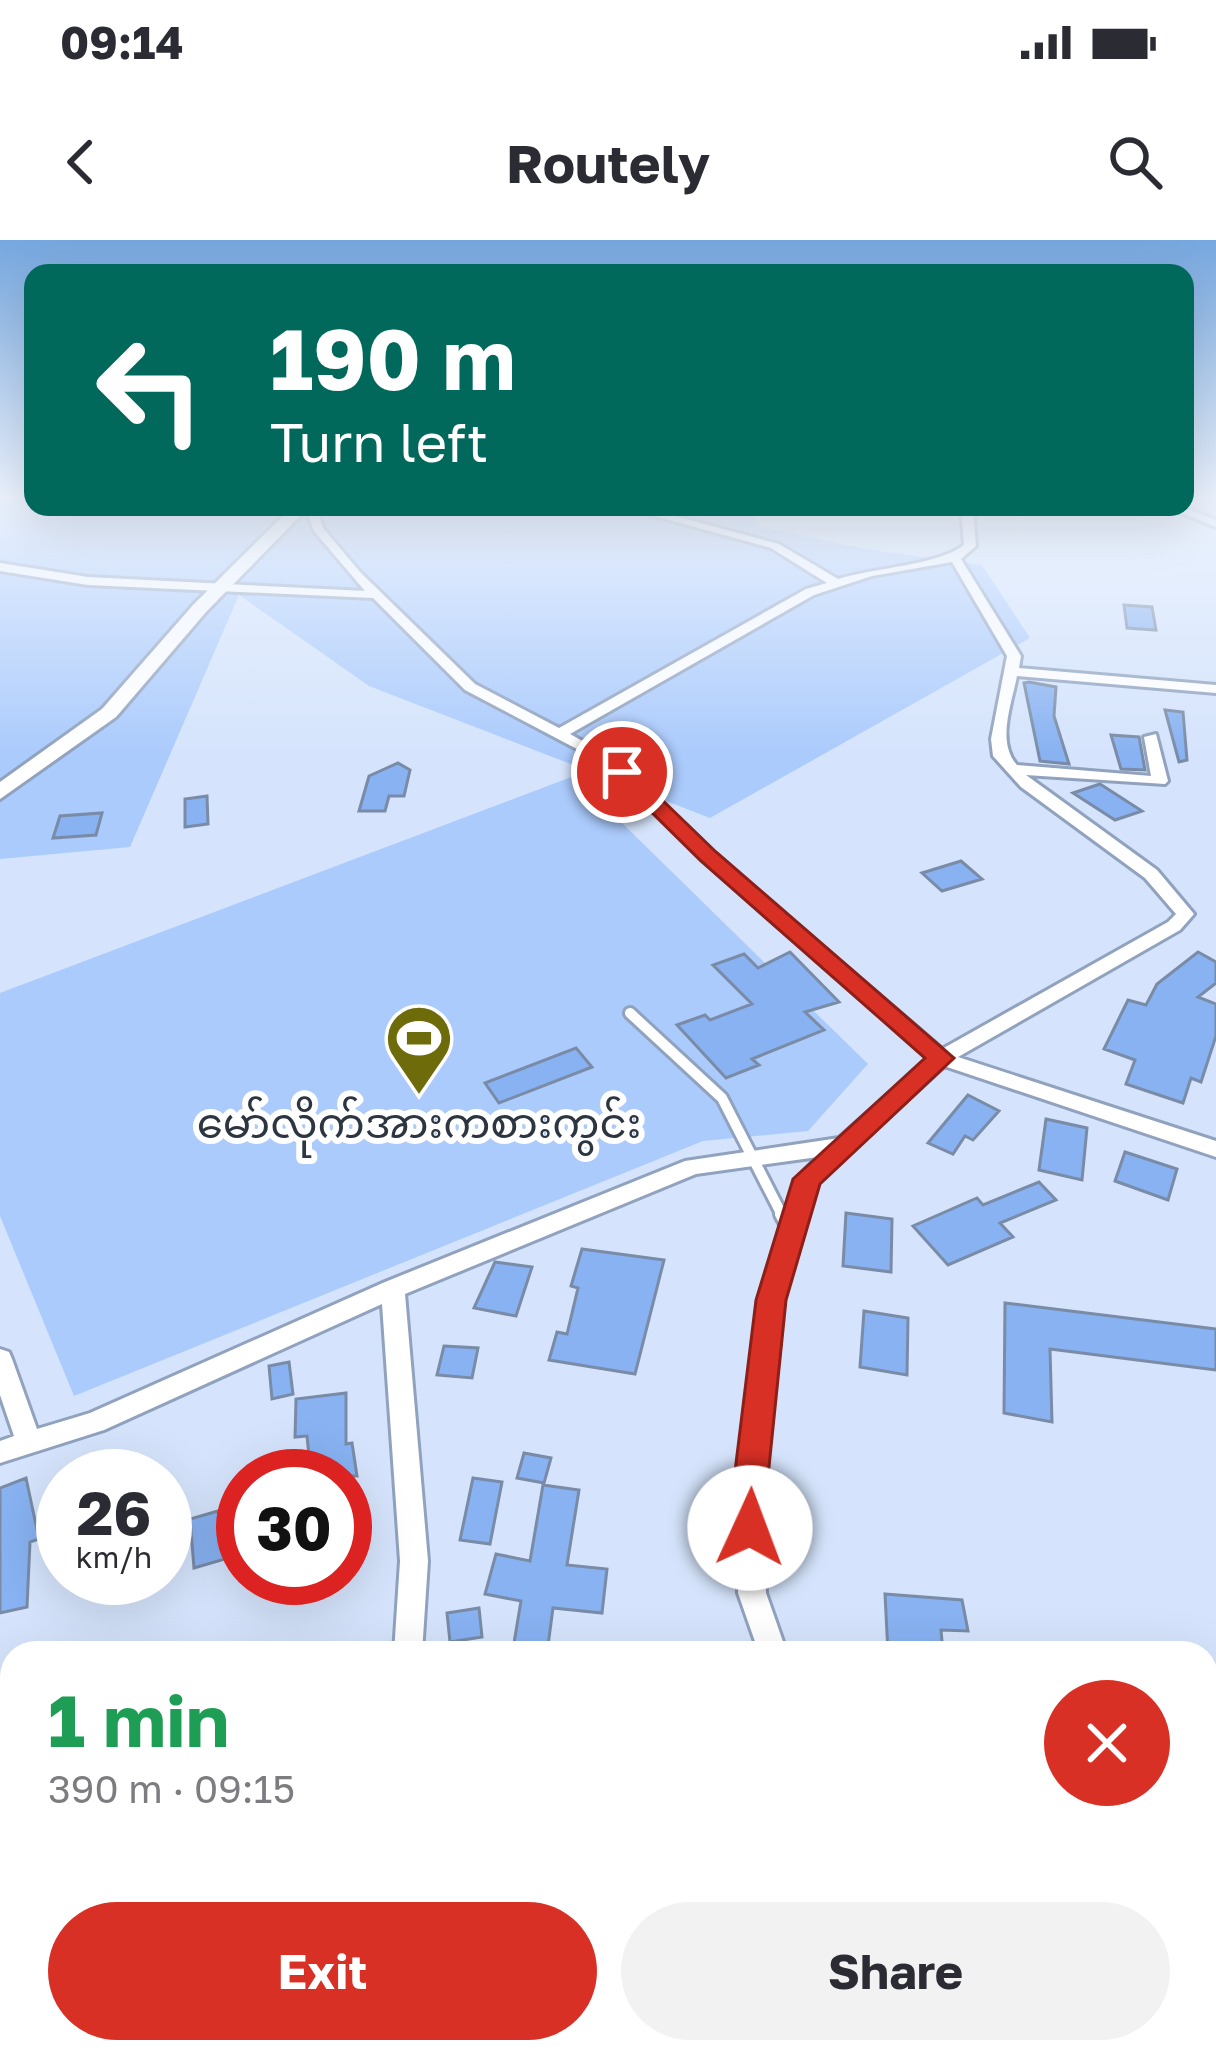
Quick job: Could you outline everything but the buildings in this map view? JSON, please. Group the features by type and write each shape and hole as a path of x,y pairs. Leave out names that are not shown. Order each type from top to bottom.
{"main road":[{"path":"0,792 109,713 224,584"}],"street":[{"path":"145,584 379,596"},
{"path":"368,584 470,687 622,772 708,857 941,1058 1216,1149"},
{"path":"558,735 810,592 837,584"},
{"path":"769,1641 752,1593 749,1496 771,1300 807,1179 941,1058 1174,926 1185,914 1151,874 1026,784 1000,756 998,739 1013,656 970,584"},
{"path":"1011,671 1216,689"},
{"path":"1012,769 1160,781 1151,737"},
{"path":"0,1453 95,1422 393,1289 693,1167 839,1146"},
{"path":"393,1289 414,1561 409,1641"},
{"path":"0,1358 29,1443"}],"lane":[{"path":"630,1013 722,1098 791,1233"}],"shaded area":[{"path":"0,584 995,584 1030,638 710,818 369,686 239,595 130,847 0,859"},
{"name":"မော်လိုက်အားကစားကွင်း","path":"574,776 868,1064 808,1131 703,1141 74,1396 0,1216 0,993"}],"place":[{"name":"မော်လိုက်အားကစားကွင်း","path":"419,1097"}],"route":[{"path":"622,772 708,857 941,1058 807,1179 771,1300 749,1496 750,1528"}]}
